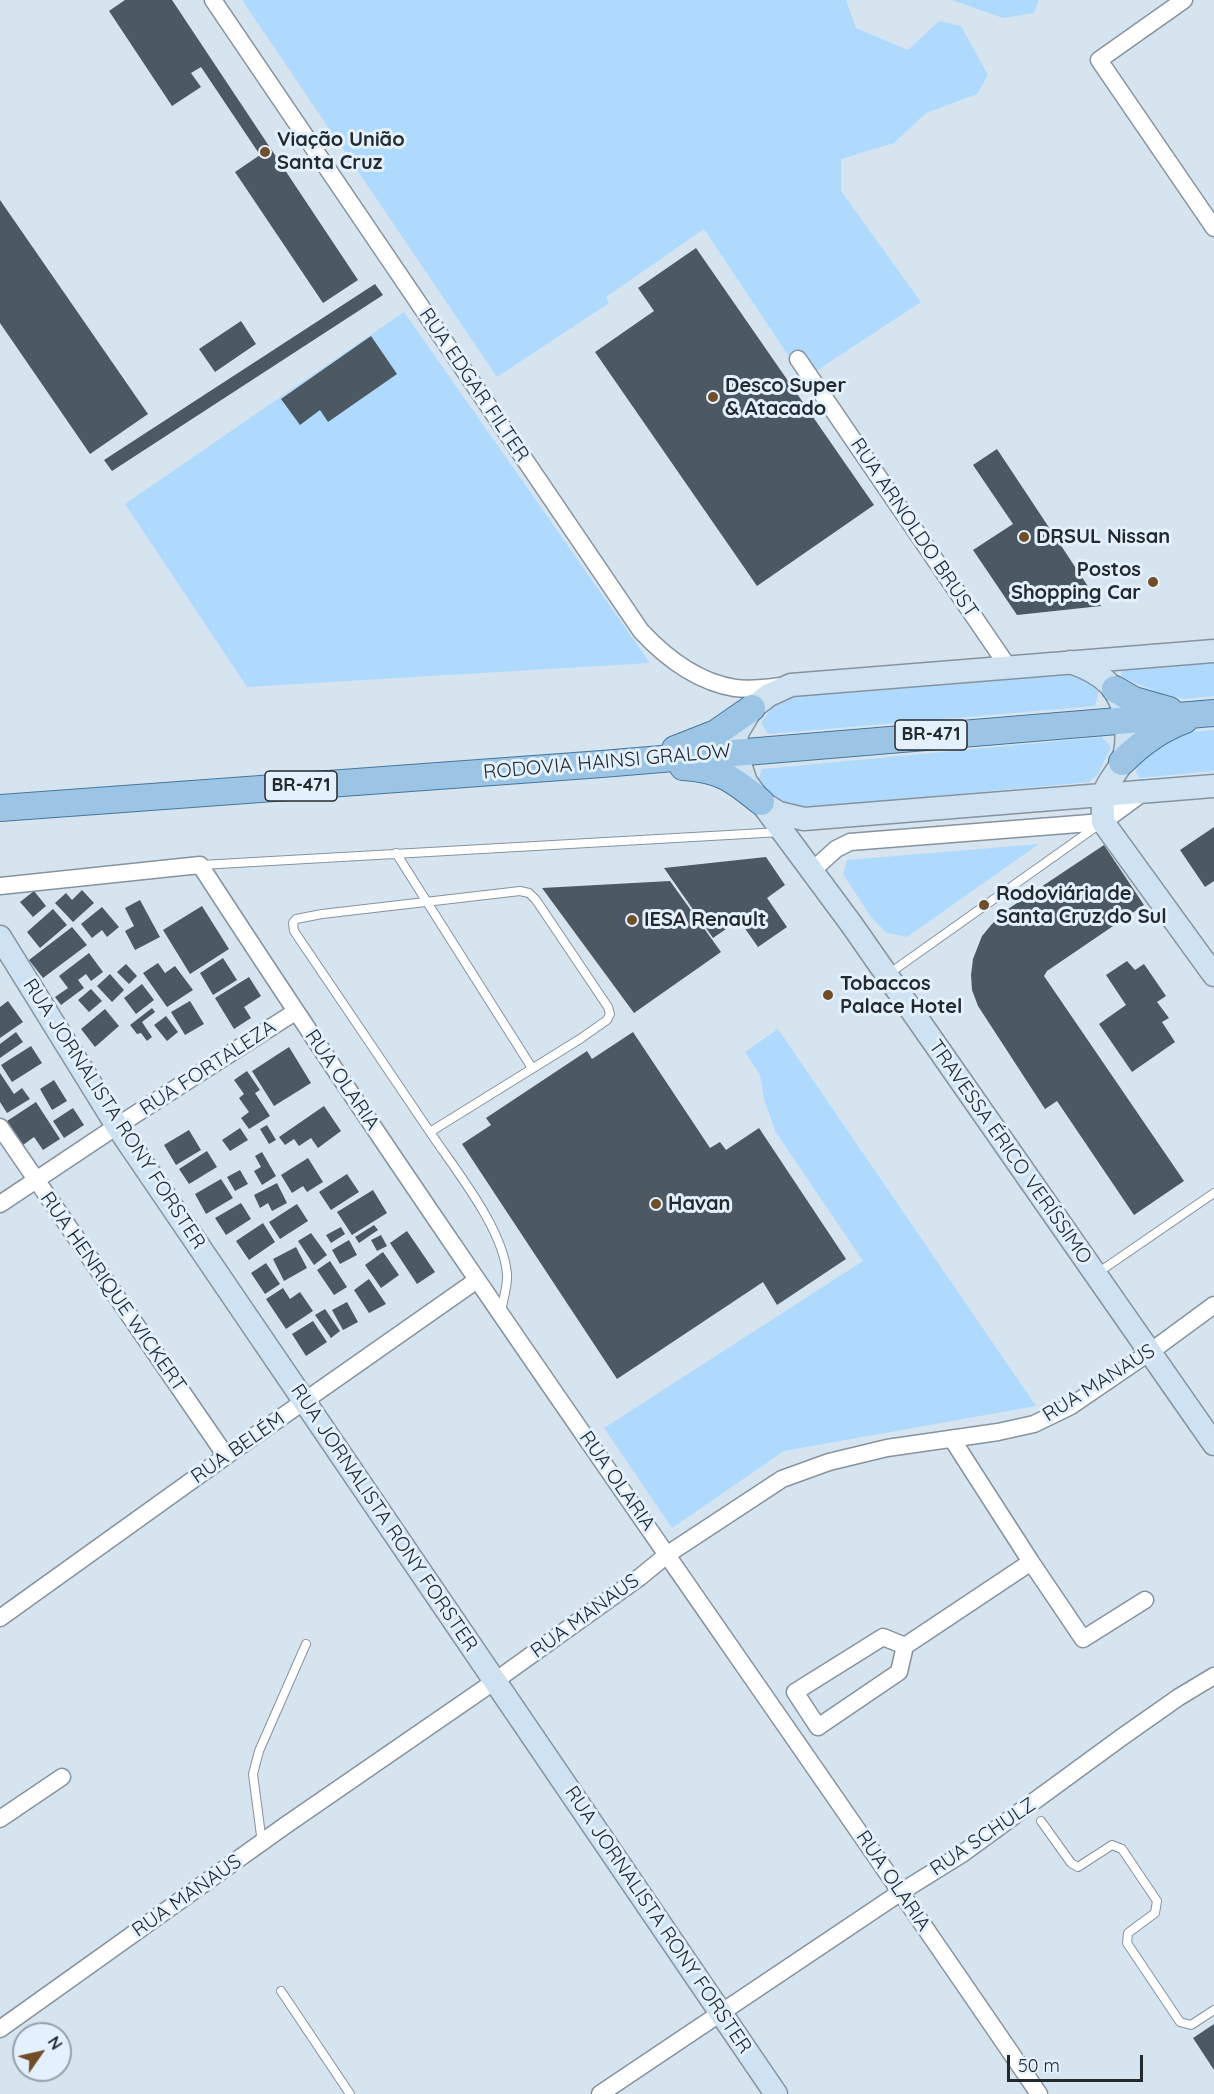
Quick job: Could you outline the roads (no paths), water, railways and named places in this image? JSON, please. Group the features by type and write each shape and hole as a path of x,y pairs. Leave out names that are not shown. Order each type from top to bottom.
{"main road":[{"path":"1114,689 1134,700 1166,710 1208,713"},
{"path":"602,764 670,750 692,743 716,733 752,708"},
{"path":"1122,762 1139,746 1169,725 1208,713"},
{"name":"RODOVIA HAINSI GRALOW","path":"0,808 602,764 1208,713"},
{"path":"602,764 705,768 722,774 761,802"}],"street":[{"name":"RUA EDGAR FILTER","path":"213,0 641,631 659,650 682,666 721,685 737,688 791,685"},
{"path":"1184,0 1099,60 1214,228"},
{"name":"RUA ARNOLDO BRUST","path":"798,359 1009,668"},
{"path":"736,752 737,733 752,708 769,695 791,685 1214,651"},
{"path":"1068,662 1086,668 1106,680 1120,700 1125,720 1127,741 1122,762 1104,793 1103,822 1214,975"},
{"name":"TRAVESSA ÉRICO VERÍSSIMO","path":"736,752 746,782 813,870 1214,1444"},
{"path":"761,802 779,813 804,819 1104,793 1214,786"},
{"path":"813,870 836,849 850,842 1103,822 1146,790"},
{"path":"0,886 200,865"},
{"name":"RUA OLARIA","path":"200,865 295,1011 477,1280 1039,2094"},
{"name":"RUA JORNALISTA RONY FORSTER","path":"0,937 117,1126 776,2094"},
{"name":"RUA FORTALEZA","path":"0,1204 295,1011"},
{"name":"RUA HENRIQUE WICKERT","path":"0,1128 226,1456"},
{"name":"RUA BELÉM","path":"0,1618 303,1401 477,1280"},
{"name":"RUA MANAUS","path":"0,2029 262,1843 495,1682 640,1577 668,1554 782,1479 829,1462 878,1450 998,1432 1034,1424 1071,1406 1214,1305"},
{"path":"952,1439 1083,1639 1145,1600"},
{"path":"905,1647 884,1637 795,1692 818,1727 899,1672 905,1647 1031,1562"},
{"name":"RUA SCHULZ","path":"600,2094 901,1892 962,1854 1179,1697 1214,1676"},
{"path":"0,1819 62,1777"}],"lane":[{"path":"200,865 782,831 804,819"},
{"path":"886,975 1103,822"},
{"path":"396,853 424,901 532,1068"},
{"path":"430,1132 607,1020 610,1014 608,1007 530,893 520,891 424,901 322,914 296,919 293,923 294,931 487,1218 501,1248 507,1276 501,1314"},
{"path":"1095,1274 1214,1193"},
{"path":"262,1843 254,1774 259,1751 306,1644"},
{"path":"1041,1821 1071,1863 1078,1867 1112,1845 1122,1849 1157,1901 1155,1913 1128,1933 1126,1943 1180,2022 1191,2025 1214,2010"},
{"path":"281,1991 350,2094"}],"place":[{"name":"Viação União Santa Cruz","path":"265,152"},
{"name":"Desco Super & Atacado","path":"713,397"},
{"name":"DRSUL Nissan","path":"1024,537"},
{"name":"Postos Shopping Car","path":"1153,582"},
{"name":"Rodoviária de Santa Cruz do Sul","path":"984,905"},
{"name":"IESA Renault","path":"632,920"},
{"name":"Tobaccos Palace Hotel","path":"828,995"},
{"name":"Havan","path":"656,1204"}]}
